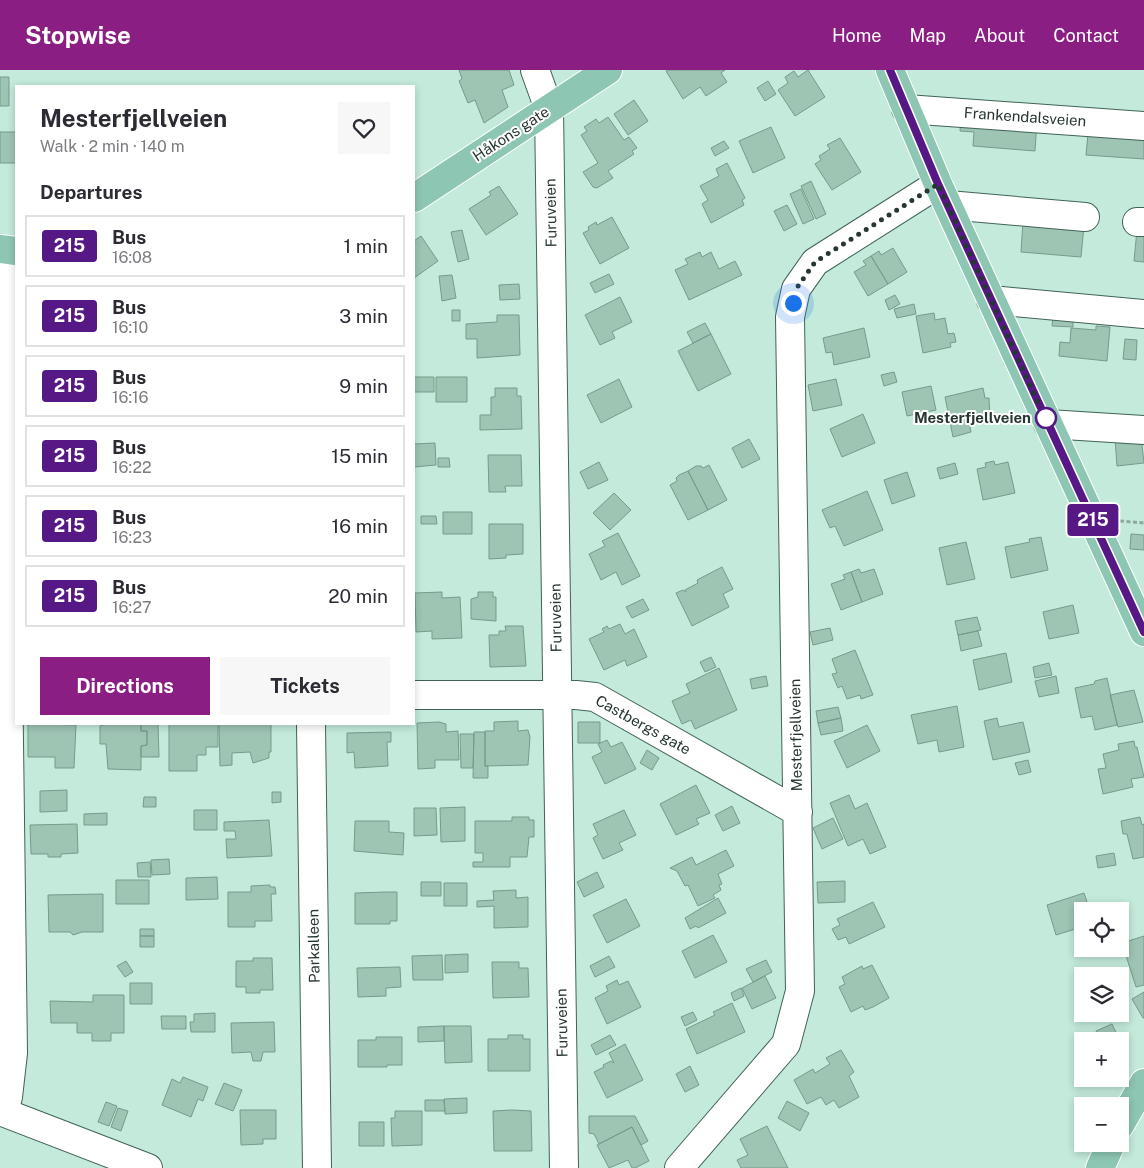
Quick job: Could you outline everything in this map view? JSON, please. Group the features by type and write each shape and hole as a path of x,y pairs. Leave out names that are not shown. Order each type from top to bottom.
{"main road":[{"name":"Håkons gate","path":"415,197 608,70"},
{"path":"890,70 943,195 1144,632"},
{"path":"1129,1109 1144,1083"},
{"path":"1100,1168 1107,1152"}],"street":[{"name":"Furuveien","path":"535,70 549,109 564,1168"},
{"name":"Frankendalsveien","path":"906,109 1144,126"},
{"path":"943,195 1085,218"},
{"name":"Mesterfjellveien","path":"679,1168 786,1044 800,991 798,812 795,763 790,317 796,289 815,262 943,195"},
{"path":"5,257 13,1053 8,1097 2,1111 148,1168"},
{"path":"991,300 1144,314"},
{"path":"1048,424 1144,430"},
{"name":"Castbergs gate","path":"415,695 558,694 594,697 798,812"},
{"name":"Parkalleen","path":"311,725 317,1168"}],"path":[{"path":"1110,520 1144,523"}],"building":[{"path":"459,70 509,70 514,85 502,90 508,107 484,123 475,100 468,103 459,81 462,79"},
{"path":"725,70 721,73 727,82 706,96 700,87 683,99 666,71"},
{"path":"808,70 825,97 795,116 778,90 788,83 785,77 794,71 798,77"},
{"path":"0,77 9,77 9,106 0,106"},
{"path":"768,81 776,94 765,101 757,88"},
{"path":"634,100 648,121 628,135 614,114"},
{"path":"961,115 1037,120 1035,151 973,146 974,132 960,131"},
{"path":"608,117 624,140 629,137 637,148 632,151 634,154 608,171 613,178 597,188 593,187 583,172 598,163 581,135 587,131 584,127 596,119 599,123"},
{"path":"1089,123 1144,128 1144,159 1086,155"},
{"path":"771,127 785,158 753,173 739,141"},
{"path":"0,132 15,132 15,163 0,163"},
{"path":"840,138 861,172 832,190 815,164 821,160 819,156 830,149 827,145"},
{"path":"724,141 729,148 715,156 711,148"},
{"path":"727,163 745,198 742,200 744,205 711,223 702,204 708,200 700,186 719,176 716,169"},
{"path":"811,181 826,214 816,219 801,186"},
{"path":"499,186 518,214 486,235 469,209 491,195 489,192"},
{"path":"801,189 814,219 803,224 790,194"},
{"path":"787,205 797,224 784,231 774,211"},
{"path":"612,217 629,248 600,264 583,233 589,230 588,227 596,222 597,225"},
{"path":"1023,221 1084,226 1081,257 1021,252"},
{"path":"462,230 469,259 458,262 451,232"},
{"path":"1137,230 1144,231 1144,262 1134,261"},
{"path":"421,236 438,261 415,277 415,240"},
{"path":"893,248 907,272 888,284 871,256 879,251 881,255"},
{"path":"700,252 702,257 711,252 719,269 735,261 742,275 689,300 675,270 688,264 685,259"},
{"path":"871,256 888,284 868,296 854,272 866,265 863,261"},
{"path":"609,274 614,284 595,293 590,283"},
{"path":"452,275 456,298 442,301 439,276"},
{"path":"519,284 520,299 500,300 499,285"},
{"path":"895,295 900,304 889,310 885,300"},
{"path":"620,297 632,322 612,332 615,338 600,345 585,315"},
{"path":"914,304 916,314 897,318 894,309"},
{"path":"452,310 460,310 460,321 452,321"},
{"path":"934,313 935,320 945,318 948,334 954,333 956,342 950,343 951,347 923,353 916,316"},
{"path":"497,315 519,315 520,355 477,358 477,339 466,339 466,324 497,322"},
{"path":"1053,316 1073,317 1073,327 1052,326"},
{"path":"705,323 711,334 693,343 687,332"},
{"path":"1096,326 1110,327 1107,361 1059,356 1060,342 1070,343 1071,328 1096,330"},
{"path":"864,328 870,357 834,365 832,352 826,353 823,338"},
{"path":"711,334 731,374 698,391 678,351"},
{"path":"1125,339 1137,340 1136,360 1123,359"},
{"path":"894,372 897,382 884,386 881,375"},
{"path":"415,377 434,377 434,392 415,392"},
{"path":"436,377 467,377 467,402 436,402"},
{"path":"619,379 632,407 601,423 587,395"},
{"path":"836,379 842,405 813,411 808,385"},
{"path":"931,386 936,410 907,416 902,392"},
{"path":"495,388 517,388 517,396 521,396 522,429 480,430 480,415 491,415 491,397 495,397"},
{"path":"983,388 985,398 989,398 990,419 969,423 971,432 953,437 945,397"},
{"path":"863,414 875,443 842,457 830,429"},
{"path":"1141,436 1144,463 1117,466 1115,439"},
{"path":"749,439 760,459 742,468 732,448"},
{"path":"435,443 436,465 415,467 415,444"},
{"path":"488,455 521,455 522,486 505,486 506,492 489,492"},
{"path":"438,458 449,458 450,467 438,467"},
{"path":"994,461 995,465 1008,462 1015,493 983,500 977,469 986,467 985,463"},
{"path":"599,462 608,480 588,489 580,472"},
{"path":"955,463 958,474 940,479 937,468"},
{"path":"709,465 727,500 708,510 688,471 696,466 703,468"},
{"path":"688,471 708,510 688,520 670,485 677,481 676,478 679,475"},
{"path":"907,472 915,496 892,504 884,480"},
{"path":"867,491 883,530 844,546 835,526 830,528 822,510"},
{"path":"614,493 631,510 610,530 593,513"},
{"path":"443,512 472,512 472,534 443,534"},
{"path":"421,516 436,516 437,524 421,524"},
{"path":"489,524 523,524 523,554 489,559"},
{"path":"618,533 640,576 622,585 616,572 601,580 589,554 605,546 602,541"},
{"path":"1131,534 1144,535 1144,550 1130,549"},
{"path":"1041,537 1048,570 1011,578 1005,547 1030,542 1029,539"},
{"path":"966,542 975,579 947,585 939,548"},
{"path":"722,567 733,589 723,594 729,607 692,626 676,593 683,590 686,592 685,590 698,583 697,580"},
{"path":"859,569 861,573 874,569 883,594 862,602 851,572"},
{"path":"851,572 862,602 841,610 831,584 845,579 843,575"},
{"path":"442,592 442,598 460,597 462,638 432,639 432,631 416,632 415,593"},
{"path":"478,592 493,592 493,597 496,597 496,621 471,619 471,599 478,597"},
{"path":"643,599 649,610 632,618 626,607"},
{"path":"1073,605 1079,633 1049,639 1043,612"},
{"path":"977,617 981,630 958,635 955,621"},
{"path":"620,624 625,634 634,629 647,657 627,666 625,660 604,670 589,639 604,632 602,629 607,626 609,629"},
{"path":"505,626 523,626 526,666 490,667 489,635 499,635 499,631 506,631"},
{"path":"830,628 833,640 813,645 810,632"},
{"path":"978,631 982,646 961,651 958,635"},
{"path":"855,650 873,695 861,699 860,695 847,699 842,686 838,688 832,674 837,673 832,659"},
{"path":"1006,653 1012,682 979,690 973,660"},
{"path":"711,657 716,667 705,672 700,662"},
{"path":"1049,663 1052,675 1035,678 1033,667"},
{"path":"719,668 737,710 695,729 691,720 682,724 672,701 690,693 686,684"},
{"path":"766,676 768,686 752,689 750,679"},
{"path":"1056,676 1059,693 1039,697 1035,681"},
{"path":"1107,678 1117,725 1095,730 1092,716 1081,718 1075,688 1094,684 1095,681"},
{"path":"1134,690 1143,722 1118,727 1110,695"},
{"path":"957,706 964,747 939,752 937,740 918,744 911,715"},
{"path":"838,707 841,718 818,723 816,711"},
{"path":"841,718 843,731 821,735 818,723"},
{"path":"997,718 999,727 1023,722 1030,752 993,760 984,721"},
{"path":"518,721 518,731 528,730 530,737 528,765 485,766 485,731 494,731 494,722"},
{"path":"439,722 446,724 446,732 458,731 459,760 435,760 435,768 418,769 417,723"},
{"path":"578,722 600,722 600,743 578,743"},
{"path":"28,725 76,725 74,768 55,768 55,757 28,757"},
{"path":"141,725 141,731 147,731 147,745 141,746 141,770 108,769 106,744 100,744 100,726"},
{"path":"141,725 158,725 159,757 141,757 141,746 147,745 147,731 141,731"},
{"path":"169,725 218,725 218,747 206,747 206,755 197,755 197,771 169,771"},
{"path":"219,725 271,725 271,752 269,752 269,758 253,763 250,752 232,753 232,765 220,766"},
{"path":"867,725 880,751 847,768 834,741"},
{"path":"391,732 391,742 387,742 388,766 355,768 354,752 347,753 347,733"},
{"path":"474,732 485,732 485,766 488,766 488,778 473,778"},
{"path":"460,734 474,734 473,768 461,768"},
{"path":"607,740 611,747 622,742 636,769 605,784 592,757 602,752 598,744"},
{"path":"1134,741 1144,777 1131,779 1133,787 1103,794 1098,769 1106,768 1103,754 1119,750 1118,744"},
{"path":"647,750 659,758 652,770 640,763"},
{"path":"1028,760 1031,772 1019,775 1015,763"},
{"path":"696,785 710,813 696,819 699,824 676,835 660,804"},
{"path":"67,790 67,811 40,812 40,791"},
{"path":"272,792 281,792 281,802 272,803"},
{"path":"849,795 855,809 867,803 886,847 870,854 863,839 848,846 830,803"},
{"path":"144,797 156,797 156,807 143,807"},
{"path":"732,806 740,823 723,831 715,815"},
{"path":"465,807 465,841 441,842 440,808"},
{"path":"414,808 436,808 437,835 414,836"},
{"path":"194,810 217,810 217,830 194,830"},
{"path":"624,810 636,835 619,843 623,850 603,859 593,838 598,835 593,824"},
{"path":"107,813 107,825 84,825 84,814"},
{"path":"512,817 529,817 529,820 534,820 534,837 529,837 527,857 510,857 510,867 473,867 473,862 483,862 483,853 475,853 475,821 512,821"},
{"path":"1140,817 1142,825 1144,824 1144,857 1133,859 1127,834 1123,834 1121,821"},
{"path":"833,818 843,839 822,849 813,828"},
{"path":"269,820 272,856 227,858 226,839 236,839 235,831 224,831 224,822"},
{"path":"355,821 389,821 389,832 404,833 403,855 354,851"},
{"path":"77,824 78,853 61,854 61,857 48,857 48,854 31,854 30,825"},
{"path":"726,850 734,866 718,874 722,884 719,885 721,890 713,895 715,898 698,906 688,885 685,886 677,871 670,868 692,857 696,865"},
{"path":"1114,853 1116,865 1098,868 1096,856"},
{"path":"169,859 170,874 152,875 151,860"},
{"path":"150,862 151,877 138,877 137,863"},
{"path":"597,872 604,887 584,897 577,882"},
{"path":"217,877 218,899 186,900 186,878"},
{"path":"116,880 149,880 149,904 116,904"},
{"path":"845,881 845,902 818,903 817,882"},
{"path":"421,882 441,882 441,896 421,896"},
{"path":"444,883 467,883 467,906 444,906"},
{"path":"270,885 270,887 275,887 276,894 271,894 272,921 255,921 255,927 228,927 228,892 251,892 251,886"},
{"path":"516,890 516,898 528,897 528,927 494,928 494,906 477,907 477,901 494,900 493,891"},
{"path":"397,892 397,921 390,921 390,924 355,924 355,893"},
{"path":"1084,893 1087,902 1074,902 1074,929 1056,935 1047,905"},
{"path":"103,894 103,932 82,932 73,935 70,932 49,932 48,895"},
{"path":"718,898 726,913 698,928 696,926 690,929 685,918"},
{"path":"626,899 640,926 607,943 593,915"},
{"path":"873,902 885,927 849,944 846,937 838,940 832,929 840,925 837,919"},
{"path":"140,929 154,929 154,936 140,936"},
{"path":"713,935 727,962 695,978 682,951"},
{"path":"140,936 154,936 154,947 140,947"},
{"path":"1144,936 1144,985 1136,987 1126,957 1129,957 1129,941"},
{"path":"468,954 468,972 445,973 445,955"},
{"path":"442,955 443,980 413,980 412,956"},
{"path":"609,956 615,967 595,977 590,966"},
{"path":"253,958 272,958 273,990 260,990 260,993 246,993 246,987 236,987 236,961 253,961"},
{"path":"766,960 772,972 753,982 746,969"},
{"path":"126,961 133,972 125,977 117,966"},
{"path":"492,962 519,962 519,968 528,968 529,997 493,998"},
{"path":"872,965 889,998 865,1010 863,1006 851,1012 839,987 845,984 842,977 862,966 863,969"},
{"path":"400,967 401,987 386,988 386,996 358,997 357,968"},
{"path":"765,976 776,998 752,1009 742,988"},
{"path":"617,980 619,985 628,981 641,1007 607,1024 595,998 608,991 606,986"},
{"path":"130,983 152,983 152,1004 130,1004"},
{"path":"741,988 744,996 734,1001 731,993"},
{"path":"1144,992 1144,1018 1143,1018 1132,999"},
{"path":"93,995 124,995 124,1033 111,1033 111,1041 92,1041 92,1033 77,1033 77,1023 51,1023 50,1001 93,1002"},
{"path":"732,1003 745,1032 697,1054 686,1029 715,1015 713,1012"},
{"path":"693,1012 697,1020 685,1026 681,1017"},
{"path":"215,1013 215,1032 191,1032 190,1022 194,1022 194,1014"},
{"path":"161,1016 186,1016 186,1029 162,1029"},
{"path":"274,1022 275,1052 263,1052 261,1061 253,1061 251,1052 232,1053 231,1023"},
{"path":"1112,1024 1116,1032 1096,1032"},
{"path":"444,1026 444,1041 418,1042 418,1027"},
{"path":"444,1026 471,1026 472,1062 445,1063"},
{"path":"508,1035 523,1035 523,1039 530,1039 530,1071 488,1071 488,1039 508,1039"},
{"path":"610,1035 616,1045 596,1055 591,1045"},
{"path":"376,1037 402,1037 402,1065 358,1067 358,1040 376,1040"},
{"path":"625,1044 643,1080 607,1098 594,1072 611,1061 614,1063 609,1053"},
{"path":"841,1050 854,1072 849,1076 859,1097 839,1108 834,1100 826,1105 821,1097 807,1104 794,1080 813,1069 815,1073 830,1064 826,1058"},
{"path":"690,1066 699,1085 685,1092 676,1074"},
{"path":"183,1077 208,1087 203,1101 198,1099 191,1117 162,1105 172,1079 180,1083"},
{"path":"224,1083 242,1090 233,1111 215,1104"},
{"path":"467,1098 467,1113 445,1114 444,1099"},
{"path":"425,1100 444,1100 445,1111 425,1111"},
{"path":"787,1101 809,1113 800,1131 778,1118"},
{"path":"106,1102 117,1106 109,1126 98,1122"},
{"path":"118,1108 128,1111 121,1131 111,1127"},
{"path":"240,1110 276,1110 276,1139 263,1139 263,1144 241,1145"},
{"path":"395,1111 422,1111 422,1145 392,1146 391,1118 395,1118"},
{"path":"493,1111 531,1111 532,1151 494,1151"},
{"path":"589,1116 635,1116 648,1141 641,1145 632,1127 599,1144 594,1134 589,1133"},
{"path":"359,1122 384,1122 384,1146 359,1146"},
{"path":"767,1126 788,1168 741,1168 737,1160 748,1155 740,1139"},
{"path":"632,1127 649,1161 632,1168 628,1160 609,1168 597,1145"}],"bus line":[{"name":"215","path":"890,70 938,184 1144,632"}],"place":[{"name":"Mesterfjellveien","path":"1046,418"}],"route":[{"path":"793,303 796,289 815,262 938,184 1048,424 1046,418"}]}
